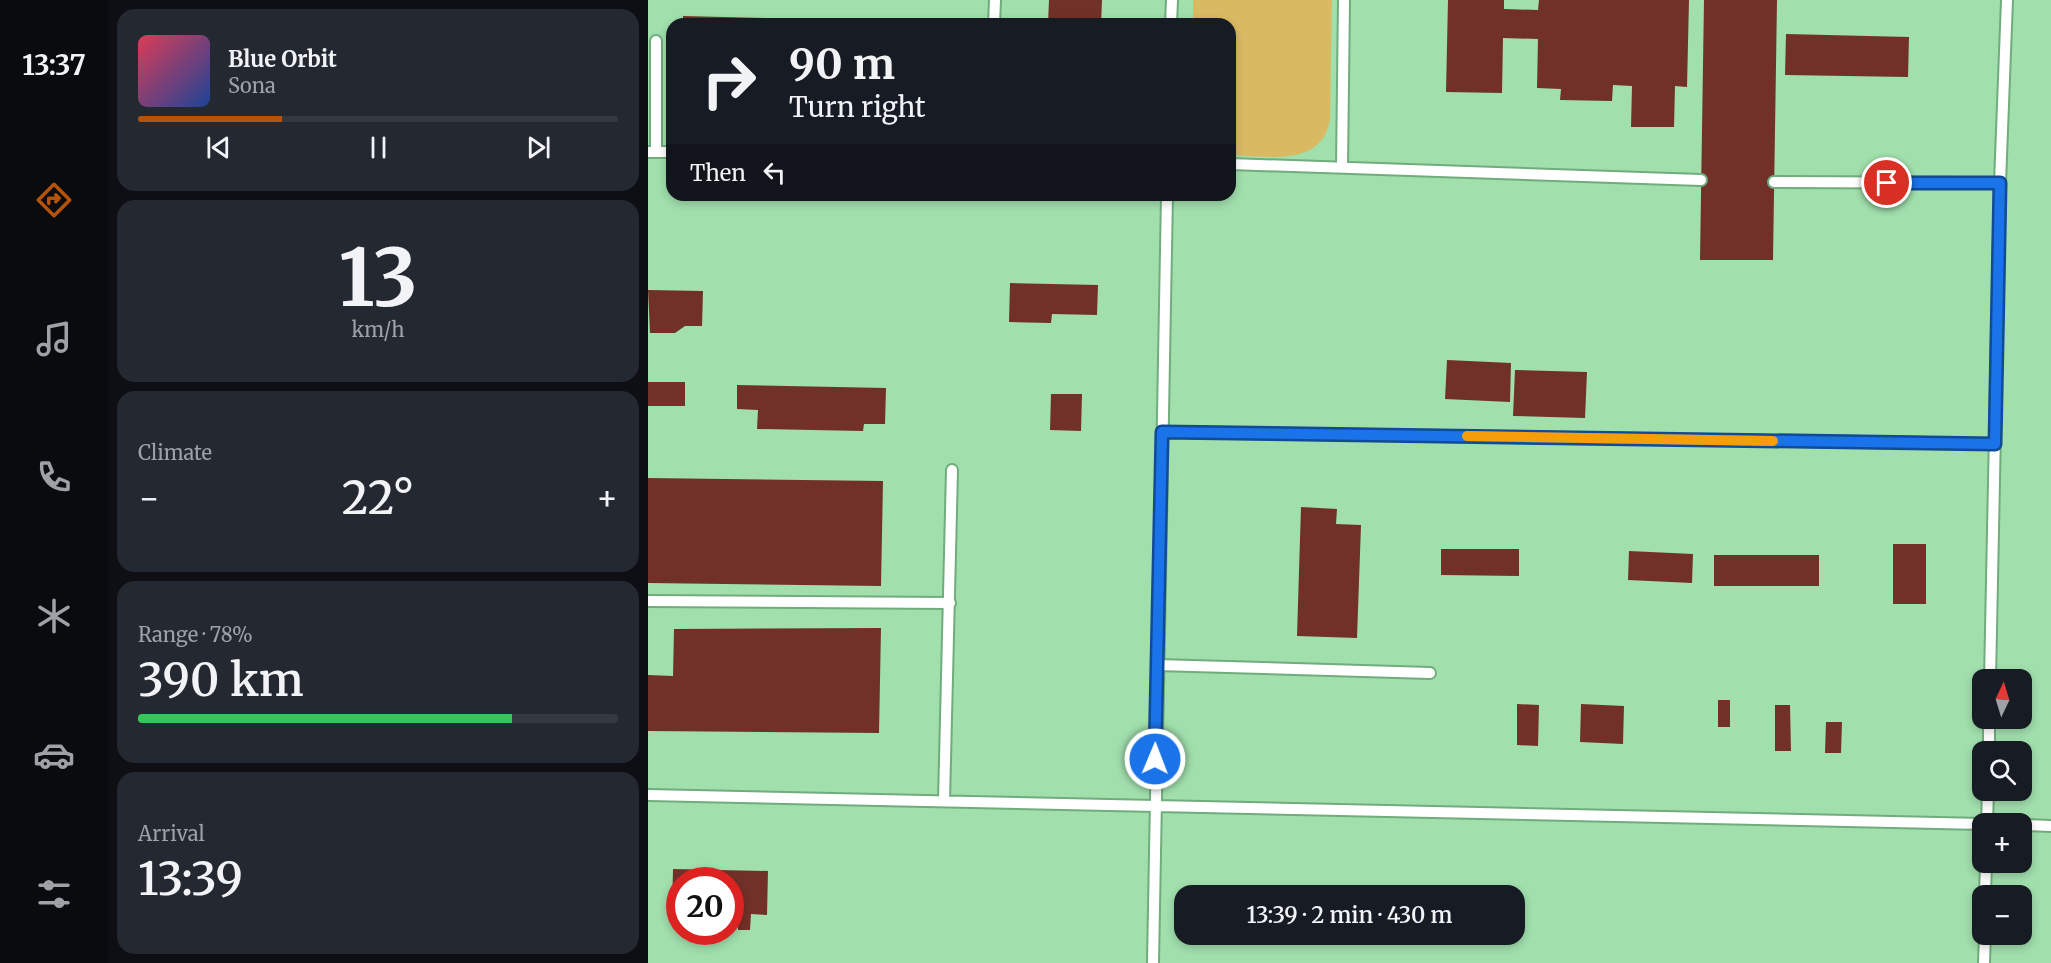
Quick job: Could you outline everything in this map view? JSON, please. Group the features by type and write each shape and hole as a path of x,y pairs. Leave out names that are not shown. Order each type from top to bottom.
{"lane":[{"path":"994,18 995,0"},
{"path":"1171,18 1172,0"},
{"path":"1342,167 1344,0"},
{"path":"1990,669 2000,183 2007,0"},
{"path":"652,152 656,41"},
{"path":"1236,164 1701,180"},
{"path":"1774,182 2000,183"},
{"path":"1153,963 1154,806 1167,201"},
{"path":"1162,432 1995,444"},
{"path":"944,801 952,470"},
{"path":"648,601 950,603"},
{"path":"1157,665 1430,673"},
{"path":"648,795 1972,824"},
{"path":"2032,825 2051,826"},
{"path":"1984,963 1985,945"}],"shaded area":[{"path":"1193,0 1332,0 1330,119 1325,135 1316,145 1305,152 1291,156 1236,155 1236,18 1193,18"}],"building":[{"path":"1049,0 1102,0 1101,18 1048,18"},
{"path":"1448,0 1504,0 1504,9 1538,10 1539,0 1689,0 1687,87 1675,86 1674,127 1631,127 1632,86 1613,85 1612,101 1560,100 1561,89 1537,88 1538,39 1503,38 1502,93 1446,92"},
{"path":"1704,0 1777,0 1773,260 1700,260"},
{"path":"683,16 764,18 683,18"},
{"path":"1786,34 1909,37 1908,77 1785,75"},
{"path":"1010,283 1098,285 1097,315 1052,314 1051,323 1009,322"},
{"path":"648,290 703,291 702,326 685,326 675,333 650,333"},
{"path":"1447,360 1511,363 1510,402 1445,399"},
{"path":"1515,370 1587,372 1585,418 1513,416"},
{"path":"648,382 685,382 685,406 648,406"},
{"path":"737,385 886,388 885,424 864,424 863,431 757,429 758,410 737,409"},
{"path":"1051,394 1082,394 1081,431 1050,430"},
{"path":"648,478 883,481 881,586 648,583"},
{"path":"1301,507 1337,509 1336,524 1361,525 1357,638 1297,636"},
{"path":"1893,544 1926,544 1926,604 1893,604"},
{"path":"1441,549 1519,549 1519,576 1441,575"},
{"path":"1629,551 1693,554 1692,583 1628,580"},
{"path":"1714,555 1819,555 1819,586 1714,586"},
{"path":"881,628 879,733 648,731 648,675 673,676 674,629"},
{"path":"1718,700 1730,700 1730,727 1718,727"},
{"path":"1517,704 1539,705 1538,746 1517,745"},
{"path":"1581,704 1624,706 1623,744 1580,742"},
{"path":"1775,705 1790,705 1791,751 1775,751"},
{"path":"1826,722 1842,722 1841,753 1825,753"},
{"path":"744,870 768,871 767,915 751,914 750,930 744,930"}],"slow traffic":[{"path":"1467,436 1773,441"}],"route":[{"path":"1155,759 1162,432 1995,444 2000,183 1887,183"}]}
